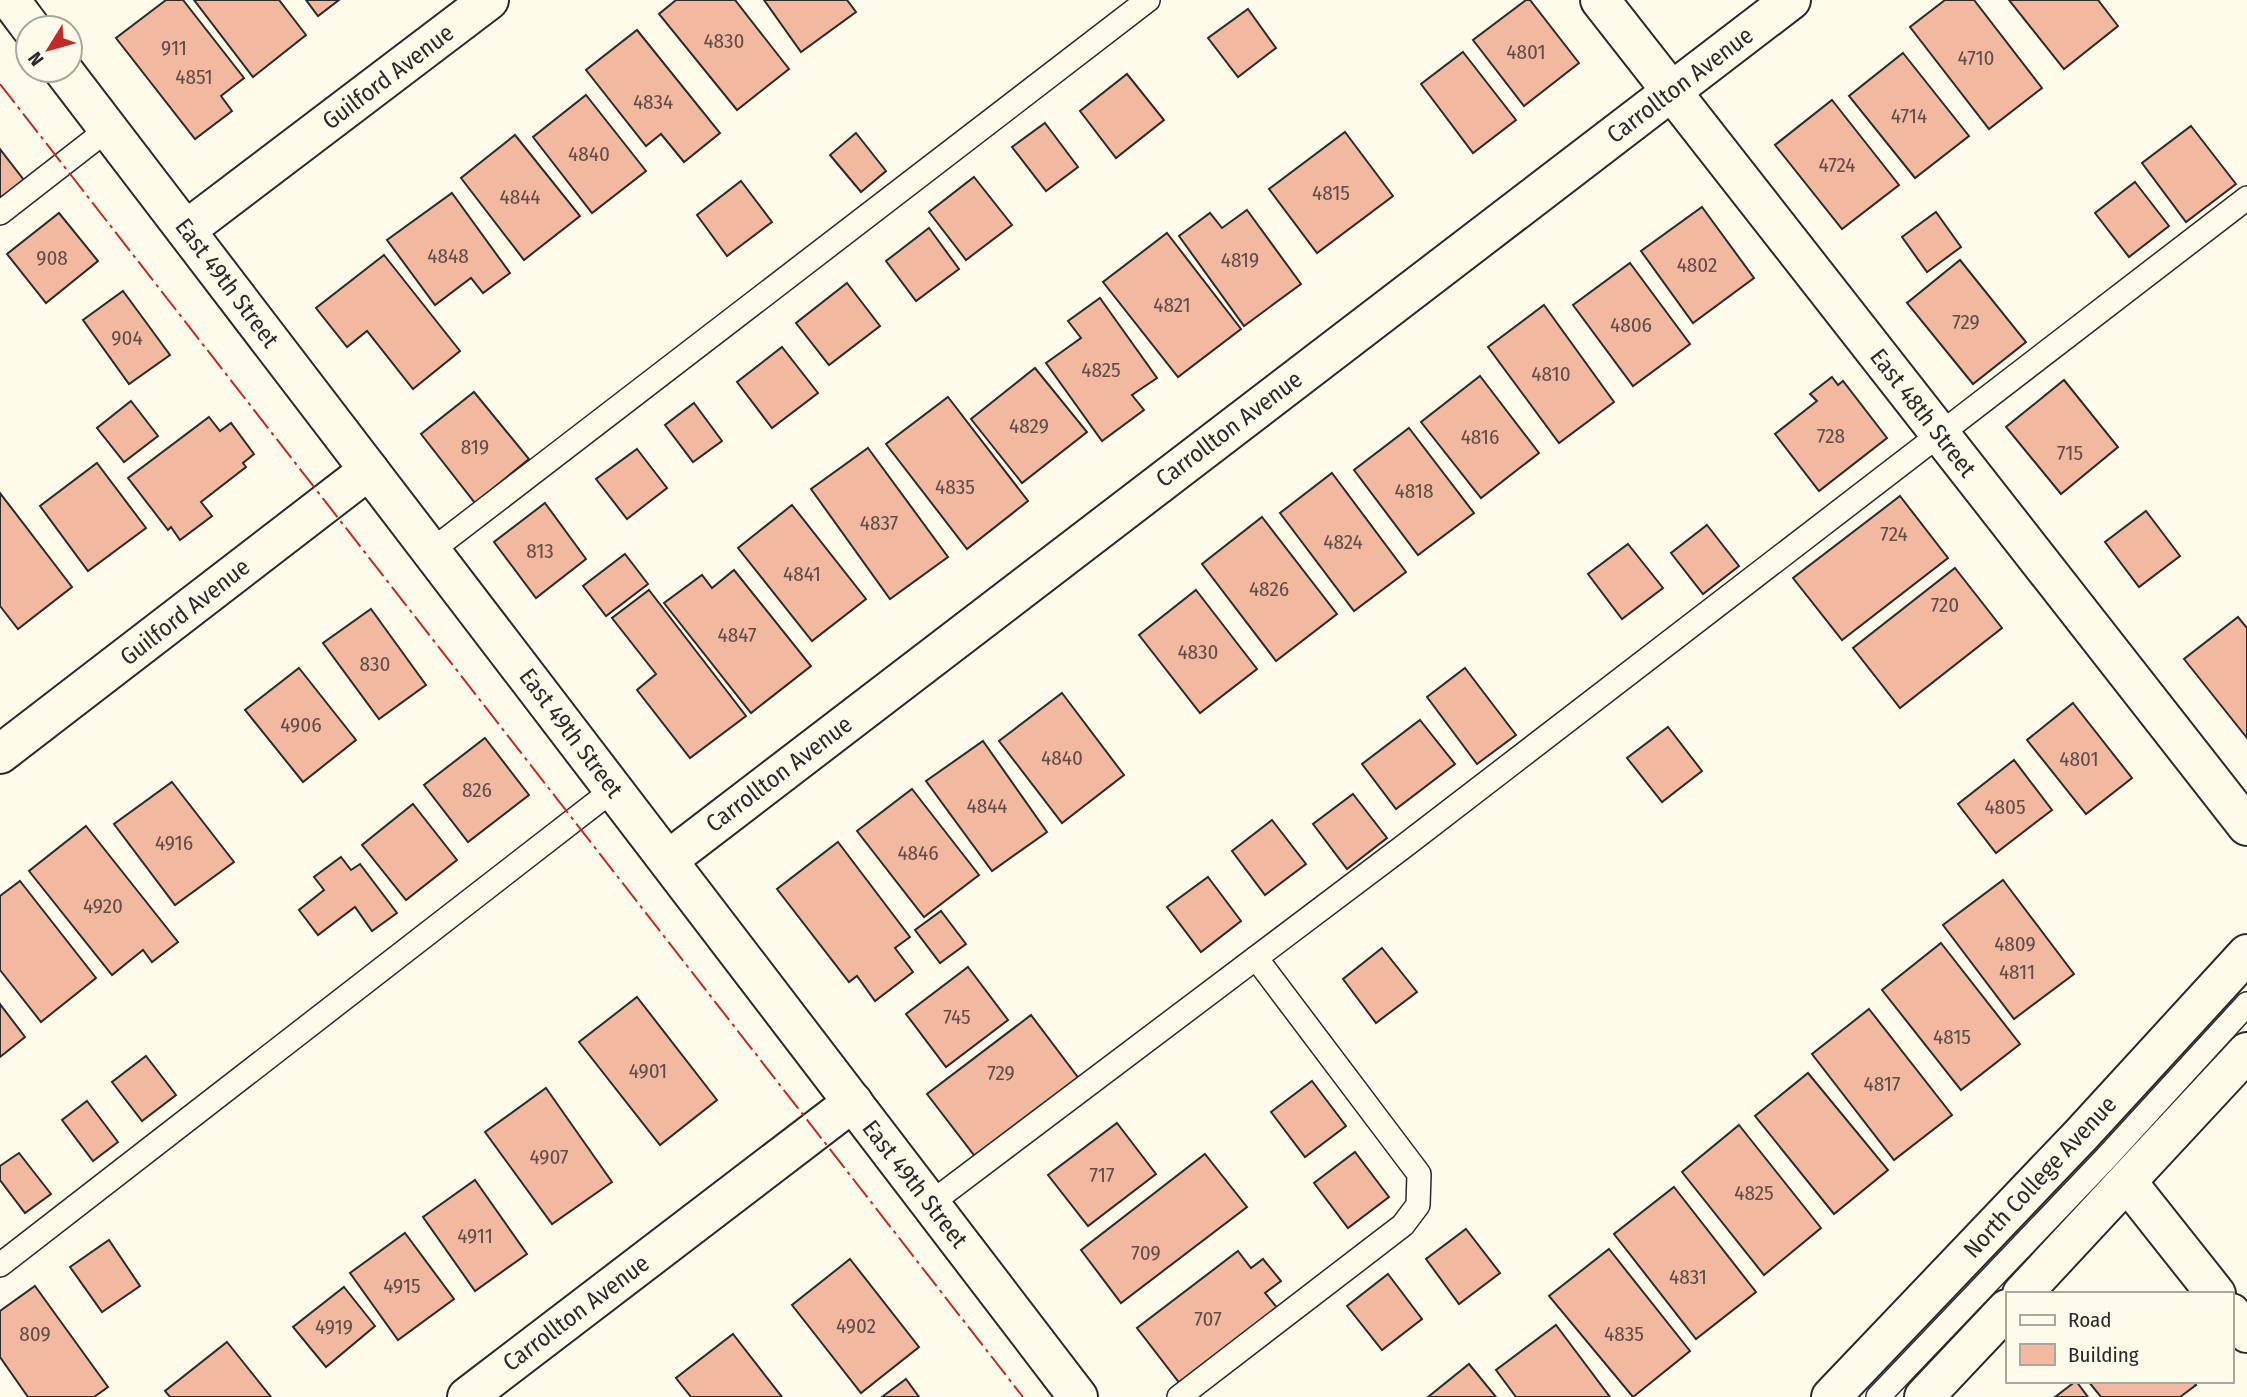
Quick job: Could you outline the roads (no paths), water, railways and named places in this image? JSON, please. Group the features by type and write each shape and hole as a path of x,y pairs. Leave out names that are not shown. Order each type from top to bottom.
{"street":[{"name":"Guilford Avenue","path":"186,230 489,0"},
{"name":"East 48th Street","path":"1600,0 2247,826"},
{"name":"Carrollton Avenue","path":"668,860 1791,0"},
{"name":"East 49th Street","path":"74,84 1079,1397"},
{"name":"Guilford Avenue","path":"0,754 369,470"},
{"name":"North College Avenue","path":"1831,1397 2081,1135 2247,954"},
{"path":"2024,1292 2247,1052"},
{"name":"Carrollton Avenue","path":"467,1397 853,1102"},
{"path":"2128,1182 2214,1292"},
{"path":"1924,1397 2006,1310"},
{"path":"2233,1316 2247,1333"}],"lane":[{"path":"431,551 1148,0"},
{"path":"0,213 108,129"},
{"path":"931,1203 1256,958 2247,198"},
{"path":"0,1265 614,789"},
{"path":"1179,1397 1403,1225 1418,1205 1419,1174 1256,958"},
{"name":"North College Avenue","path":"1878,1397 2087,1178 2247,1004"}]}
